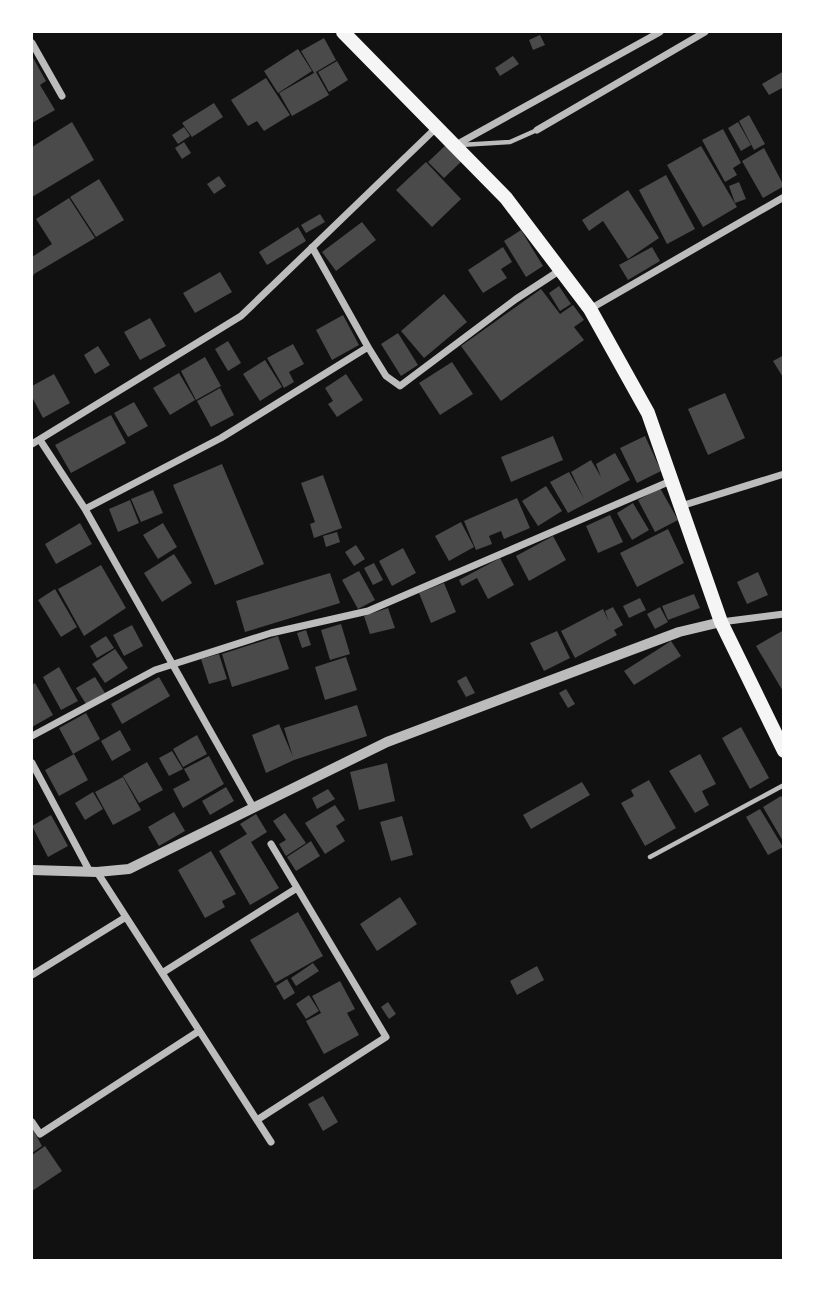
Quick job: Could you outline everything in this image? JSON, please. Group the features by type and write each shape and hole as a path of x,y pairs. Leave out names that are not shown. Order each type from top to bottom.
{"main road":[{"path":"343,32 506,198 590,309 648,413 674,480 721,622 783,751"}],"street":[{"path":"454,146 660,32"},
{"path":"537,130 705,32"},
{"path":"32,43 62,96"},
{"path":"32,444 241,316 437,127"},
{"path":"590,309 783,197"},
{"path":"312,247 386,376 400,386 516,299 562,269"},
{"path":"85,509 221,438 368,347"},
{"path":"40,440 85,509 122,580 174,664 253,807"},
{"path":"681,506 783,474"},
{"path":"32,736 155,670 271,633 368,611 674,480"},
{"path":"32,870 94,872 129,869 155,859 253,807 387,742 679,632 721,622 783,614"},
{"path":"32,763 94,872 271,1142"},
{"path":"257,1120 386,1037 271,844"},
{"path":"162,973 297,888"},
{"path":"32,975 126,917"},
{"path":"32,1122 40,1134 200,1031"}],"lane":[{"path":"454,146 510,142 537,130"},
{"path":"650,857 783,786"}],"building":[{"path":"540,35 545,45 533,50 529,40"},
{"path":"324,38 336,60 316,72 329,95 292,116 279,93 314,73 301,51"},
{"path":"298,49 312,71 278,93 264,71"},
{"path":"32,56 46,81 40,85 55,110 32,123"},
{"path":"513,56 519,64 500,76 495,68"},
{"path":"337,61 348,80 329,92 318,72"},
{"path":"784,71 784,87 769,95 762,84"},
{"path":"266,78 290,115 264,131 257,121 248,126 231,100"},
{"path":"214,103 223,117 192,137 182,123"},
{"path":"749,115 765,144 754,150 739,121"},
{"path":"72,122 94,160 32,197 32,147"},
{"path":"738,122 751,145 741,151 728,128"},
{"path":"184,127 190,136 178,144 172,135"},
{"path":"723,129 741,163 733,168 737,175 725,182 702,140"},
{"path":"184,142 191,153 182,159 175,148"},
{"path":"449,142 465,158 444,178 428,162"},
{"path":"701,146 737,207 703,227 667,165"},
{"path":"764,148 784,186 763,198 742,161"},
{"path":"426,162 461,199 432,227 396,190"},
{"path":"666,175 695,229 667,244 639,190"},
{"path":"219,176 226,186 214,194 207,184"},
{"path":"99,179 124,220 96,237 70,197"},
{"path":"739,182 746,199 735,203 729,186"},
{"path":"628,190 659,238 628,259 603,221 589,231 582,220"},
{"path":"69,198 95,238 34,274 32,279 32,257 52,244 36,219"},
{"path":"320,214 325,222 306,233 301,225"},
{"path":"362,222 376,240 336,271 322,252"},
{"path":"298,227 306,241 267,265 259,252"},
{"path":"521,230 543,266 526,277 504,241"},
{"path":"503,247 512,262 501,269 507,278 483,293 468,270"},
{"path":"652,247 660,261 628,280 619,265"},
{"path":"220,272 232,292 195,313 183,293"},
{"path":"559,286 571,304 560,311 549,293"},
{"path":"541,289 560,314 573,305 584,320 574,327 584,340 501,401 461,346"},
{"path":"444,294 467,322 424,358 401,331"},
{"path":"343,315 359,345 332,360 316,330"},
{"path":"150,318 166,346 140,360 124,332"},
{"path":"398,333 418,365 401,376 381,344"},
{"path":"228,341 241,363 228,371 215,349"},
{"path":"293,344 304,364 289,372 294,382 284,388 267,358"},
{"path":"98,346 110,365 95,374 84,355"},
{"path":"784,355 784,379 773,361"},
{"path":"205,357 221,386 196,400 181,371"},
{"path":"265,360 282,387 260,401 243,374"},
{"path":"452,362 473,394 440,415 419,383"},
{"path":"179,373 195,400 170,415 153,388"},
{"path":"54,374 70,403 43,418 32,397 32,386"},
{"path":"346,374 363,400 337,417 328,404 333,401 325,388"},
{"path":"220,388 234,415 211,427 197,401"},
{"path":"725,393 745,438 708,455 688,409"},
{"path":"134,402 148,426 128,437 114,413"},
{"path":"111,415 126,443 71,473 55,445"},
{"path":"553,436 563,460 511,482 501,457"},
{"path":"645,436 661,471 637,483 620,448"},
{"path":"615,453 630,480 568,513 550,482 569,472 584,499 571,472 591,460 601,477 596,464"},
{"path":"222,464 264,564 215,585 173,485"},
{"path":"323,475 342,528 314,538 310,524 315,522 301,483"},
{"path":"546,486 562,511 538,526 522,501"},
{"path":"660,488 678,520 655,532 638,500"},
{"path":"153,490 163,513 141,522 131,499"},
{"path":"517,498 530,528 504,539 501,531 489,536 492,544 476,550 464,521"},
{"path":"130,500 139,523 118,532 109,509"},
{"path":"633,503 649,530 632,540 617,513"},
{"path":"610,515 623,542 598,553 586,526"},
{"path":"461,522 474,547 449,561 435,536"},
{"path":"80,523 92,544 56,564 45,544"},
{"path":"163,523 177,547 158,559 143,535"},
{"path":"668,529 684,563 637,587 620,553"},
{"path":"337,532 340,542 326,547 323,536"},
{"path":"553,536 566,560 529,581 516,556"},
{"path":"356,545 365,559 354,566 345,552"},
{"path":"403,548 416,573 392,586 379,561"},
{"path":"174,554 192,583 162,602 144,573"},
{"path":"500,558 514,585 488,599 477,578 462,586 459,580"},
{"path":"374,563 383,580 373,585 364,568"},
{"path":"101,565 126,608 84,636 58,589"},
{"path":"359,571 375,600 358,609 342,580"},
{"path":"758,572 768,595 747,604 737,582"},
{"path":"330,573 340,603 245,632 236,601"},
{"path":"444,583 456,612 431,623 419,593"},
{"path":"55,589 77,627 61,637 38,600"},
{"path":"694,594 700,608 668,620 662,606"},
{"path":"640,598 646,610 629,618 623,606"},
{"path":"613,607 623,625 614,630 617,635 575,658 561,631 603,609 609,622 605,611"},
{"path":"660,607 668,622 655,629 647,614"},
{"path":"388,608 395,628 370,634 364,616"},
{"path":"341,624 350,654 330,660 321,630"},
{"path":"132,625 143,646 124,656 113,635"},
{"path":"306,630 311,645 302,648 297,633"},
{"path":"784,630 784,693 756,646"},
{"path":"557,631 570,658 544,671 530,643"},
{"path":"106,636 114,648 97,658 90,646"},
{"path":"278,636 289,669 232,687 222,654"},
{"path":"671,641 681,656 634,685 624,671"},
{"path":"115,649 128,668 105,683 92,664"},
{"path":"219,654 227,679 209,684 201,659"},
{"path":"346,657 357,690 325,700 315,667"},
{"path":"59,667 78,701 61,710 43,677"},
{"path":"466,676 475,693 466,697 457,681"},
{"path":"95,677 105,693 86,704 76,688"},
{"path":"159,677 170,696 122,724 111,704"},
{"path":"35,683 53,715 32,727 32,685"},
{"path":"566,689 575,704 568,708 559,693"},
{"path":"357,705 367,736 294,760 266,773 252,735 279,724 293,757 284,728"},
{"path":"86,713 100,739 73,754 59,728"},
{"path":"741,727 769,778 750,789 722,738"},
{"path":"120,730 131,750 112,761 101,741"},
{"path":"197,735 207,754 183,767 173,749"},
{"path":"172,751 183,769 169,776 159,758"},
{"path":"74,754 88,780 59,796 45,770"},
{"path":"700,754 716,784 702,791 709,805 695,813 669,771"},
{"path":"209,756 224,784 183,808 173,789 190,780 184,769"},
{"path":"147,762 163,790 139,803 123,776"},
{"path":"387,763 395,801 359,810 350,772"},
{"path":"123,777 141,810 113,825 95,792"},
{"path":"649,780 676,828 645,846 621,803 634,796 631,790"},
{"path":"582,782 590,795 531,829 523,815"},
{"path":"226,787 234,801 210,815 202,801"},
{"path":"328,789 335,799 317,809 312,798"},
{"path":"93,792 103,809 85,820 75,803"},
{"path":"781,796 784,800 784,843 763,807"},
{"path":"335,805 345,820 336,826 345,841 325,854 305,823"},
{"path":"760,809 783,847 768,855 746,817"},
{"path":"174,812 185,831 159,846 148,827"},
{"path":"285,813 306,843 286,856 279,844 286,840 273,821"},
{"path":"256,814 267,832 251,842 279,888 250,905 219,851 247,834 240,824"},
{"path":"51,815 68,846 48,857 32,826"},
{"path":"402,816 413,855 391,861 380,822"},
{"path":"311,841 320,856 296,871 287,857"},
{"path":"211,851 236,894 222,901 225,907 205,918 178,870"},
{"path":"400,897 417,924 377,951 360,924"},
{"path":"298,912 323,956 275,983 250,940"},
{"path":"313,963 319,971 296,986 291,978"},
{"path":"537,966 544,980 517,995 510,981"},
{"path":"287,979 295,993 284,1000 276,986"},
{"path":"340,981 355,1009 347,1013 359,1035 324,1054 306,1021 321,1013 312,996"},
{"path":"309,995 319,1011 306,1019 296,1004"},
{"path":"388,1002 396,1014 389,1019 381,1007"},
{"path":"323,1096 338,1122 323,1131 308,1104"},
{"path":"32,1128 42,1146 32,1153"},
{"path":"45,1146 62,1171 32,1191 32,1155"}]}
